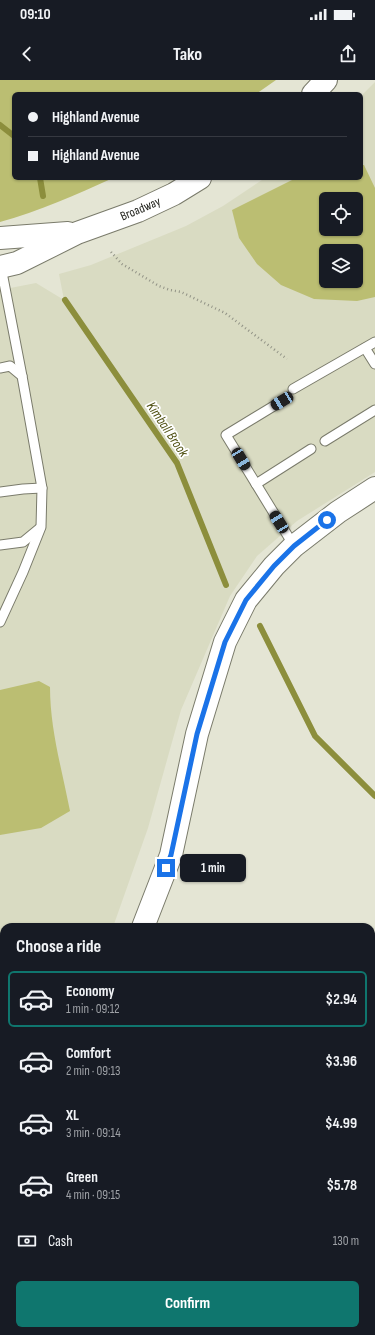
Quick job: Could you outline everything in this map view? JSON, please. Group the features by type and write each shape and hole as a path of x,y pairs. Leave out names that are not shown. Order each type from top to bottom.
{"street":[{"path":"315,92 326,80"},
{"name":"Broadway","path":"0,267 17,263 77,232 138,211 174,194 197,180"},
{"name":"Broadway","path":"0,238 77,232"},
{"path":"145,923 171,855 197,734 225,642 246,600 274,566 294,546 338,512 375,488"}],"lane":[{"path":"0,267 22,376 42,488 41,527 23,572 0,622"},
{"path":"293,389 375,342"},
{"path":"365,348 375,364"},
{"path":"0,368 10,366 22,376"},
{"path":"282,401 226,435 294,546"},
{"path":"325,441 375,410"},
{"path":"256,484 311,449"},
{"path":"0,492 23,488 42,488"},
{"path":"0,545 23,542 41,527"}],"path":[{"path":"111,252 122,264 159,286 181,292 225,313 287,359"}],"shaded area":[{"path":"375,82 375,472 297,521 257,556 230,596 181,710 148,828 114,923 0,923 0,290 36,283 64,300 59,274 91,265 186,226 223,206 262,180 363,180 363,94"}],"green space":[{"path":"0,80 276,80 259,92 12,92 12,180 108,180 29,213 0,222"},
{"path":"364,165 375,188 375,297 357,301 314,299 281,285 257,264 239,238 232,210 292,180 363,180"},
{"path":"39,681 50,687 54,734 70,811 41,828 0,835 0,690"}],"waterway":[{"name":"Kimball Brook","path":"0,125 12,134"},
{"name":"Kimball Brook","path":"40,180 43,196"},
{"name":"Kimball Brook","path":"65,300 177,463 226,585"},
{"name":"Kimball Brook","path":"260,626 315,736 375,796"}],"route":[{"path":"166,868 171,855 197,734 225,642 246,600 274,566 294,546 327,520"}]}
